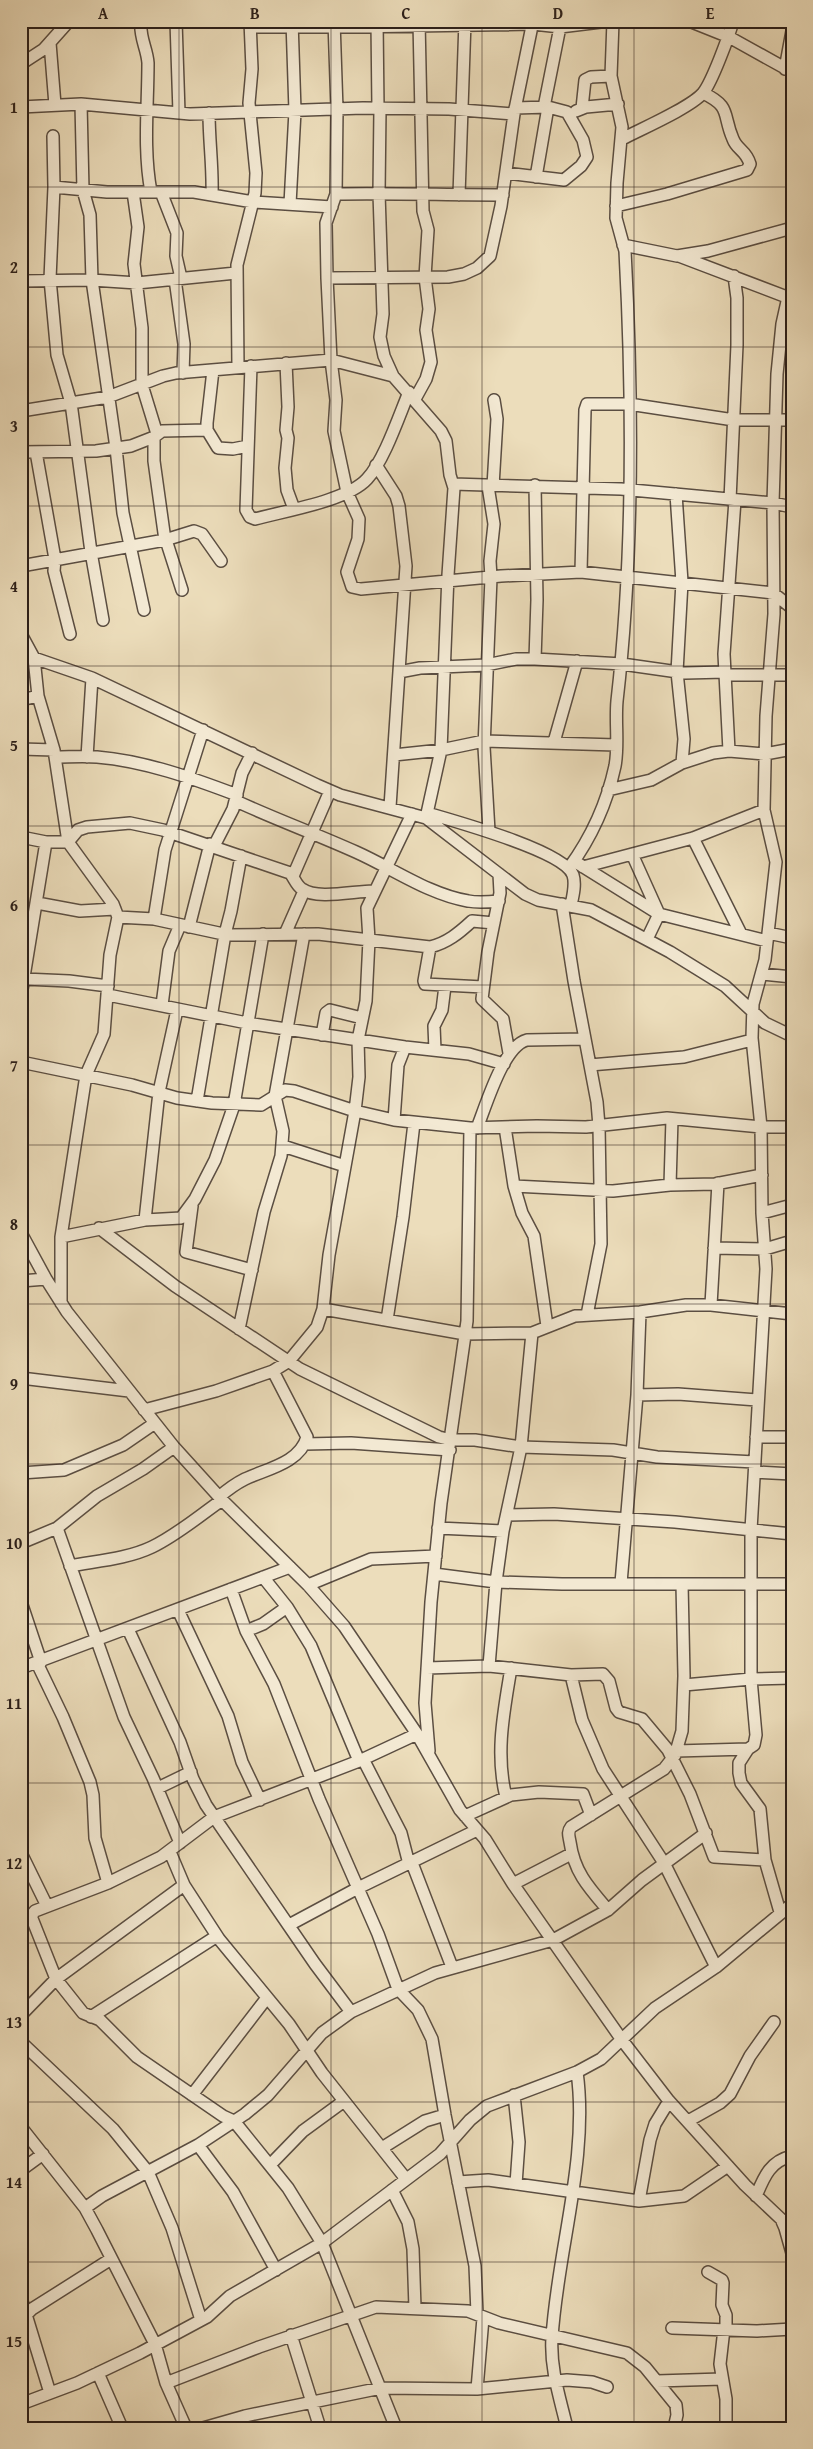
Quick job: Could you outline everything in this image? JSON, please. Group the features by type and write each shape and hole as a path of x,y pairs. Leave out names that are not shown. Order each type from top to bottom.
{"street":[{"path":"141,21 140,35 148,52 147,170 177,233 176,256 184,339 183,373"},
{"path":"176,21 178,113"},
{"path":"238,367 236,273 253,202 256,173 249,103 252,69 250,24 533,22 560,27 609,21"},
{"path":"587,1315 601,1244 599,1126 585,1040 567,905 574,881 575,865 608,790 615,764 617,705 622,664 629,490 629,404 626,278 623,245 618,231 616,206 622,139 618,104 611,76 613,21"},
{"path":"689,21 728,37 788,70 792,31"},
{"path":"622,139 663,118 703,93 728,37 733,21"},
{"path":"21,64 33,58 50,44 68,22"},
{"path":"327,278 448,277 464,274 487,260 492,251 503,195 515,111 533,22"},
{"path":"377,23 379,193 383,314 380,337 384,356 393,376 441,431 446,441 450,476 453,484 441,750 427,816"},
{"path":"459,195 465,23"},
{"path":"334,24 338,110 336,194 326,223 327,278 331,360 336,400 334,431 347,492 359,519 358,539 347,572 352,587 361,589 581,572 773,593 792,608"},
{"path":"251,366 247,514 255,519 294,509 347,492 368,479 412,396 431,368 426,330 429,309 425,276 428,230 423,211 419,24"},
{"path":"290,204 295,111 292,25"},
{"path":"536,177 560,27"},
{"path":"50,44 55,105"},
{"path":"582,108 587,78 611,76"},
{"path":"616,206 667,194 747,170 750,164 748,157 732,138 724,108 720,102 703,93"},
{"path":"81,104 83,190 90,215 92,280 116,448 120,496 128,546 144,610"},
{"path":"21,107 81,104 178,113 209,113 379,109 515,111 546,107 563,109 570,114 585,145 587,157 581,166 564,180 506,174"},
{"path":"570,114 582,108 618,104"},
{"path":"209,113 209,138 213,166 212,195"},
{"path":"53,136 54,188 50,279 59,364 71,403 76,453 103,620"},
{"path":"54,188 133,192 194,192 253,202 332,207"},
{"path":"133,192 138,228 134,264 142,328 142,385 155,435 154,461 166,540 182,590"},
{"path":"336,194 423,193 503,195"},
{"path":"677,256 708,251 792,228"},
{"path":"623,245 677,256 790,298 781,332 773,503 774,614 769,676 764,810 776,862 768,937 753,1014 752,1040 761,1127 764,1249 764,1312 757,1400 751,1530 751,1679 756,1735 754,1745 748,1750 739,1764 741,1783 760,1809 764,1860 780,1912"},
{"path":"21,281 50,279 137,283 236,273"},
{"path":"729,751 725,674 737,345 734,276"},
{"path":"21,411 108,397 163,376 238,367 331,360 393,376"},
{"path":"286,363 288,407 286,430 288,438 285,468 287,490 294,509"},
{"path":"213,370 208,430 218,448 233,449 248,446"},
{"path":"489,831 484,741 491,578 490,561 494,524 491,486 497,419 494,400"},
{"path":"581,572 585,407 590,403 629,404 734,420 792,420"},
{"path":"21,452 76,453 131,446 155,435 178,429 208,430"},
{"path":"36,452 55,559 54,571 70,634"},
{"path":"376,465 391,488 399,506 406,566 390,807"},
{"path":"453,484 491,486 535,485 629,490 773,503 792,507"},
{"path":"535,485 535,658"},
{"path":"676,494 682,582 677,672 684,739 682,763"},
{"path":"21,566 166,540 183,534 198,532 221,561"},
{"path":"21,634 34,658 38,696 54,753 68,842 116,913 110,955 104,1034 86,1075 61,1237 61,1303"},
{"path":"34,658 92,678 330,791 412,814 489,831 575,865 659,914 741,934 792,938"},
{"path":"399,672 420,668 486,665 516,659 535,658 622,664 677,672 769,676 792,675"},
{"path":"554,742 577,661"},
{"path":"87,757 92,678"},
{"path":"21,700 38,696"},
{"path":"154,919 162,862 203,730"},
{"path":"394,755 441,750 484,741 616,745"},
{"path":"21,749 124,762 188,776 236,798 278,821 386,865 416,882 464,900 499,901"},
{"path":"608,790 651,780 697,757 729,751 766,754 792,749"},
{"path":"162,1005 169,951 185,926 212,845 236,798 242,773 252,753"},
{"path":"293,876 330,791"},
{"path":"575,865 632,854 692,838 764,810"},
{"path":"144,1410 216,1391 273,1371 288,1361 317,1327 322,1309 329,1255 355,1111 359,1077 358,1040 366,1001 369,940 367,908 373,891 412,814"},
{"path":"427,816 525,894 538,900 591,910 647,939 726,986 753,1014 780,1032 792,1036"},
{"path":"68,842 78,830 112,823 130,823 172,832 290,873 304,891 321,895 373,891"},
{"path":"21,837 46,842 68,842"},
{"path":"692,838 741,934"},
{"path":"21,995 46,842"},
{"path":"632,854 659,914 647,939"},
{"path":"197,1101 210,1016 225,934 232,911 241,856"},
{"path":"499,874 501,884 499,901 483,987 484,1003 495,1010 503,1019 509,1053"},
{"path":"285,934 304,891"},
{"path":"37,903 80,911 116,913 154,919 225,934 304,934 430,947 439,945 456,936 472,921 494,923"},
{"path":"61,1237 145,1220 181,1218 192,1204 215,1160 234,1105 263,934"},
{"path":"239,1329 264,1212 283,1146 283,1131 275,1096 304,934"},
{"path":"430,947 424,983 445,986 483,987"},
{"path":"762,974 792,977"},
{"path":"24,979 69,980 177,1010 322,1035 469,1054 504,1064"},
{"path":"435,1050 434,1026 442,1010 445,986"},
{"path":"145,1220 159,1092 177,1010"},
{"path":"322,1035 326,1013 330,1010 362,1018"},
{"path":"429,1755 425,1703 434,1574 438,1528 465,1334 473,1128 509,1053 527,1040 585,1040"},
{"path":"590,1065 684,1057 752,1040"},
{"path":"394,1120 398,1065 405,1047"},
{"path":"21,1062 197,1101 234,1105 261,1105 285,1090 294,1091 355,1111 394,1120 473,1128 599,1126 672,1119 761,1127 792,1126"},
{"path":"670,1185 672,1119"},
{"path":"387,1320 403,1217 414,1123"},
{"path":"505,1127 514,1186 522,1212 534,1236 547,1326"},
{"path":"283,1146 345,1166"},
{"path":"514,1186 599,1190 718,1183 762,1175"},
{"path":"711,1304 718,1183"},
{"path":"192,1204 186,1252 252,1270"},
{"path":"762,1213 792,1206"},
{"path":"99,1228 175,1286 288,1361 450,1445"},
{"path":"21,1233 46,1280 61,1303 174,1447 220,1498 308,1585 355,1640 417,1734 465,1816 478,1830 513,1884 622,2040 669,2101 728,2166 756,2196 786,2218 786,2228 792,2253"},
{"path":"714,1248 764,1249 792,1241"},
{"path":"21,1281 46,1280"},
{"path":"322,1309 465,1334 532,1333 564,1320 587,1315 640,1312 686,1305 711,1304 792,1314"},
{"path":"621,1583 637,1395 640,1312"},
{"path":"490,1666 496,1582 503,1531 521,1447 532,1333"},
{"path":"70,1566 132,1554 151,1548 169,1538 240,1482 274,1469 305,1444 307,1437 273,1371"},
{"path":"21,1378 129,1391"},
{"path":"637,1395 678,1394 757,1400"},
{"path":"21,1473 64,1470 123,1445 155,1423"},
{"path":"756,1437 792,1437"},
{"path":"305,1444 450,1445 475,1440 521,1447 613,1450 632,1454 755,1467 792,1474"},
{"path":"21,1543 57,1528 97,1496 143,1469 174,1447"},
{"path":"506,1515 554,1514 675,1522 792,1534"},
{"path":"57,1528 124,1717 158,1788 180,1843"},
{"path":"438,1528 503,1531"},
{"path":"308,1585 371,1559 436,1556"},
{"path":"21,1668 96,1639 128,1630 290,1567"},
{"path":"434,1574 496,1582 792,1584"},
{"path":"264,1577 287,1608 311,1646 361,1760 401,1833 452,1967"},
{"path":"608,1910 587,1885 573,1861 569,1830 664,1769 675,1755 681,1738 684,1685 682,1584"},
{"path":"231,1589 246,1631 274,1684 311,1779 378,1934 398,1988 418,2010 430,2032 444,2115 475,2266 480,2315 477,2389"},
{"path":"21,1602 39,1662 90,1782 93,1795 95,1838 108,1883"},
{"path":"246,1631 263,1624 287,1608"},
{"path":"178,1610 228,1716 242,1762 260,1800"},
{"path":"128,1630 180,1742 190,1772 214,1817 351,2012"},
{"path":"428,1668 490,1666 572,1675 603,1674 607,1677 616,1708 619,1712 642,1720 675,1755 714,1857 764,1860"},
{"path":"506,1797 502,1774 500,1736 511,1668"},
{"path":"572,1675 582,1720 603,1770 664,1864 716,1967"},
{"path":"684,1685 751,1679 792,1678"},
{"path":"396,2428 322,2243 288,2188 234,2121 137,2057 100,2020 82,2013 56,1979 31,1919 32,1914 47,1906 108,1883 170,1852 214,1817 361,1760 417,1734"},
{"path":"675,1755 748,1750"},
{"path":"158,1788 190,1772"},
{"path":"465,1816 506,1797 540,1792 580,1793 584,1795 592,1815"},
{"path":"289,1925 358,1888 478,1830"},
{"path":"85,2208 102,2196 198,2144 234,2121 268,2095 322,2032 351,2012 398,1988 452,1967 553,1940 608,1910 664,1864 706,1833"},
{"path":"170,1852 184,1885 217,1936 406,2178"},
{"path":"21,1853 47,1906"},
{"path":"513,1884 571,1854"},
{"path":"21,2015 56,1979 184,1885"},
{"path":"21,2404 98,2373 201,2320 230,2296 322,2243 440,2154 487,2106 577,2072 601,2059 655,2008 716,1967 792,1904"},
{"path":"90,2017 217,1936"},
{"path":"192,2095 266,1999"},
{"path":"688,2121 720,2103 730,2094 750,2056 774,2022"},
{"path":"21,2042 113,2129 148,2172 172,2228 201,2320"},
{"path":"567,2428 555,2381 552,2336 572,2191 580,2099 577,2072"},
{"path":"514,2095 519,2142 516,2184"},
{"path":"270,2164 303,2131 344,2101"},
{"path":"639,2201 650,2140 656,2124 669,2101"},
{"path":"382,2148 425,2121 444,2115"},
{"path":"21,2127 85,2208 155,2344 166,2383 186,2428"},
{"path":"198,2144 233,2192 276,2270"},
{"path":"21,2170 43,2154"},
{"path":"756,2196 766,2172 780,2159 792,2156"},
{"path":"458,2182 488,2180 639,2201 684,2196 728,2166"},
{"path":"392,2190 408,2222 413,2249 415,2308"},
{"path":"24,2318 111,2259"},
{"path":"708,2272 722,2280 723,2283 722,2302 725,2329 720,2364 726,2400 726,2428"},
{"path":"21,2298 24,2318 50,2393"},
{"path":"166,2383 291,2335 352,2314 384,2307 415,2308 480,2315 552,2336 627,2353 645,2367 676,2406 677,2415 674,2428"},
{"path":"672,2328 792,2329"},
{"path":"291,2335 320,2428"},
{"path":"98,2373 122,2428"},
{"path":"657,2381 722,2379"},
{"path":"203,2428 245,2416 381,2388 477,2389 555,2381 584,2381 607,2387"},
{"path":"245,2416 250,2428"}]}
